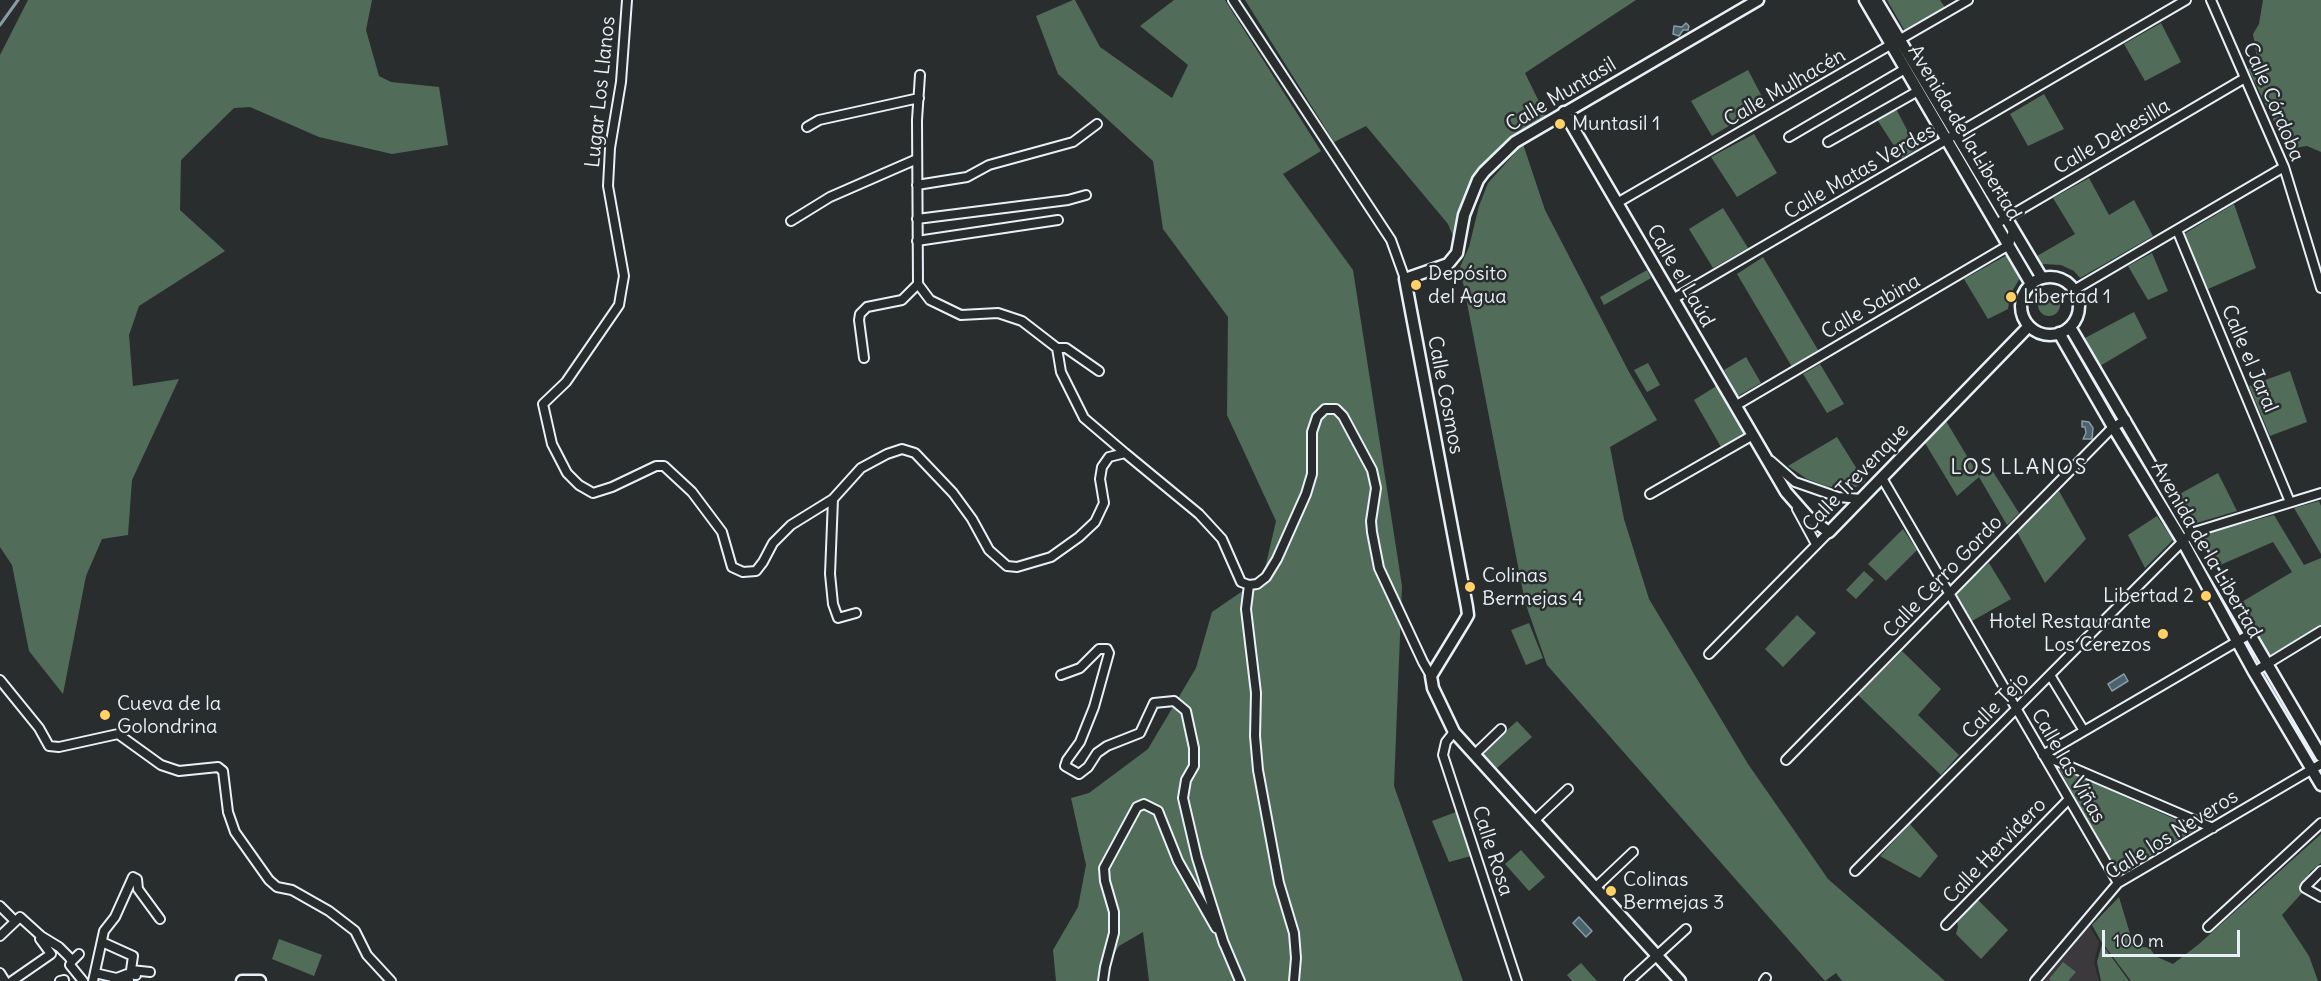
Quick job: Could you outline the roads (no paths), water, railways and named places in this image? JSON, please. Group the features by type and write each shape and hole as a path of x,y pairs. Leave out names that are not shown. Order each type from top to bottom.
{"street":[{"name":"Lugar Los Llanos","path":"627,0 621,82 610,148 608,186 624,276 619,305 566,381 543,404 552,444 567,473 579,485 593,493 612,487 656,466 664,466 692,492 722,532 732,567 743,572 756,571 773,543 791,525 833,499 861,468 902,449 915,453 953,493 972,519 989,550 1006,566 1017,567 1050,556 1079,537 1095,522 1104,503 1100,479 1102,467 1109,457 1125,453"},
{"name":"Calle Cosmos","path":"1233,0 1391,240 1405,279 1467,607 1464,622 1431,676"},
{"name":"Calle Muntasil","path":"1405,279 1448,264 1457,254 1472,192 1484,172 1515,142 1758,0"},
{"name":"Avenida de la Libertad","path":"1865,0 1958,135 2001,221 2009,245 2031,284"},
{"name":"Avenida de la Libertad","path":"1876,0 1896,42 1905,69 1947,141 2001,221 2013,230 2042,278"},
{"name":"Calle Mulhacén","path":"1617,203 1968,0"},
{"name":"Calle Matas Verdes","path":"1673,299 1958,135 2186,0"},
{"name":"Calle Córdoba","path":"2211,0 2284,167 2321,288"},
{"path":"1789,137 1905,69"},
{"path":"920,75 917,159 918,284 930,300 961,315 998,313 1022,321 1057,348 1066,348 1099,371"},
{"name":"Calle Dehesilla","path":"2001,221 2245,78"},
{"path":"1828,142 1918,91"},
{"path":"807,127 819,120 919,98"},
{"name":"Calle el Laúd","path":"1564,112 1816,544"},
{"path":"917,185 967,177 989,165 1073,142 1097,124"},
{"path":"791,221 830,197 917,159"},
{"path":"2074,290 2284,167"},
{"path":"917,219 1068,200 1086,195"},
{"path":"917,241 1058,220"},
{"path":"2009,245 2013,230"},
{"name":"Calle el Jaral","path":"2177,230 2290,502"},
{"name":"Calle Sabina","path":"1735,406 2009,245"},
{"path":"2042,278 2057,278 2066,282 2074,290 2079,304 2078,312 2070,327 2059,333 2043,334 2029,326 2021,309 2025,291 2031,284 2042,278"},
{"path":"864,358 860,314 867,307 902,300 918,284"},
{"name":"Calle Trevenque","path":"1710,654 2029,326"},
{"name":"Avenida de la Libertad","path":"2070,327 2321,756"},
{"name":"Avenida de la Libertad","path":"2059,333 2183,542 2254,672 2316,766 2321,785"},
{"path":"1057,348 1061,372 1084,418 1199,514 1222,539 1241,582 1250,585 1257,585 1266,577 1292,530 1312,474 1312,432 1317,417 1325,409 1336,409 1343,416 1372,470 1376,488 1371,521 1379,568 1431,676 1433,688 1454,732 1680,981"},
{"name":"Calle Cerro Gordo","path":"1786,760 2113,427 2126,420"},
{"path":"1650,494 1752,435"},
{"name":"Calle el Laúd","path":"1766,457 1795,482 1838,497 1861,499"},
{"name":"Calle las Viñas","path":"1882,478 2118,883"},
{"name":"Calle Tejo","path":"1855,871 2192,533 2321,493"},
{"path":"833,499 830,574 833,604 838,618 855,613"},
{"name":"Calle el Laúd","path":"1791,500 1808,517 1829,532"},
{"path":"1250,585 1246,609 1256,693 1255,736 1258,770 1279,883 1294,933 1296,958 1294,981"},
{"path":"2254,672 2321,632"},
{"path":"2043,754 2250,634"},
{"path":"1061,675 1080,668 1099,649 1107,649 1109,653 1094,706 1080,742 1065,766 1079,774 1088,767 1097,753 1107,746 1140,733 1154,703 1174,701 1186,711 1194,748 1194,766 1186,780 1183,798 1197,858 1224,944"},
{"path":"2050,675 2084,731"},
{"path":"0,680 39,728 49,746 60,747 118,734 161,765 179,771 218,767 223,771 228,812 235,832 269,880 328,910 355,931 367,955 391,981"},
{"path":"1475,754 1501,729"},
{"name":"Calle Rosa","path":"1454,732 1446,742 1443,754 1517,981"},
{"path":"2043,754 2213,828"},
{"name":"Calle los Neveros","path":"2035,981 2118,883 2316,766"},
{"path":"1534,821 1568,789"},
{"name":"Calle Hervidero","path":"1946,925 2068,799"},
{"path":"1103,981 1114,933 1114,912 1105,881 1104,868 1137,807 1144,804 1158,811 1178,861 1224,944 1240,981"},
{"path":"2208,927 2321,823"},
{"path":"1594,888 1633,852"},
{"path":"2321,871 2305,888 2321,897"},
{"path":"129,981 94,977 104,931 115,916 133,877 137,879 138,889 160,919"},
{"path":"0,906 15,921"},
{"path":"0,936 20,917 72,960"},
{"path":"1629,981 1686,929"},
{"path":"12,981 51,954 40,939 41,936"},
{"path":"102,942 133,956 131,970 150,972 150,975 127,974 114,979"},
{"path":"79,954 70,965 83,981"},
{"path":"0,973 5,981"},
{"path":"242,981 260,981"}],"water":[{"path":"1686,23 1689,26 1688,30 1683,30 1679,36 1673,34 1674,26 1682,27"},
{"path":"2082,421 2089,422 2093,428 2092,439 2083,439 2086,433 2085,427 2082,427"},
{"path":"2124,674 2128,681 2112,691 2108,684"},
{"path":"1579,917 1592,931 1586,937 1573,923"}],"waterway":[{"path":"0,25 18,0"}],"place":[{"name":"Muntasil 1","path":"1560,124"},
{"name":"Depósito del Agua","path":"1416,285"},
{"name":"Libertad 1","path":"2011,297"},
{"name":"Colinas Bermejas 4","path":"1470,587"},
{"name":"Libertad 2","path":"2206,596"},
{"name":"Hotel Restaurante Los Cerezos","path":"2163,634"},
{"name":"Cueva de la Golondrina","path":"105,715"},
{"name":"Colinas Bermejas 3","path":"1611,891"}],"district":[{"name":"LOS LLANOS","path":"2019,468"}]}
